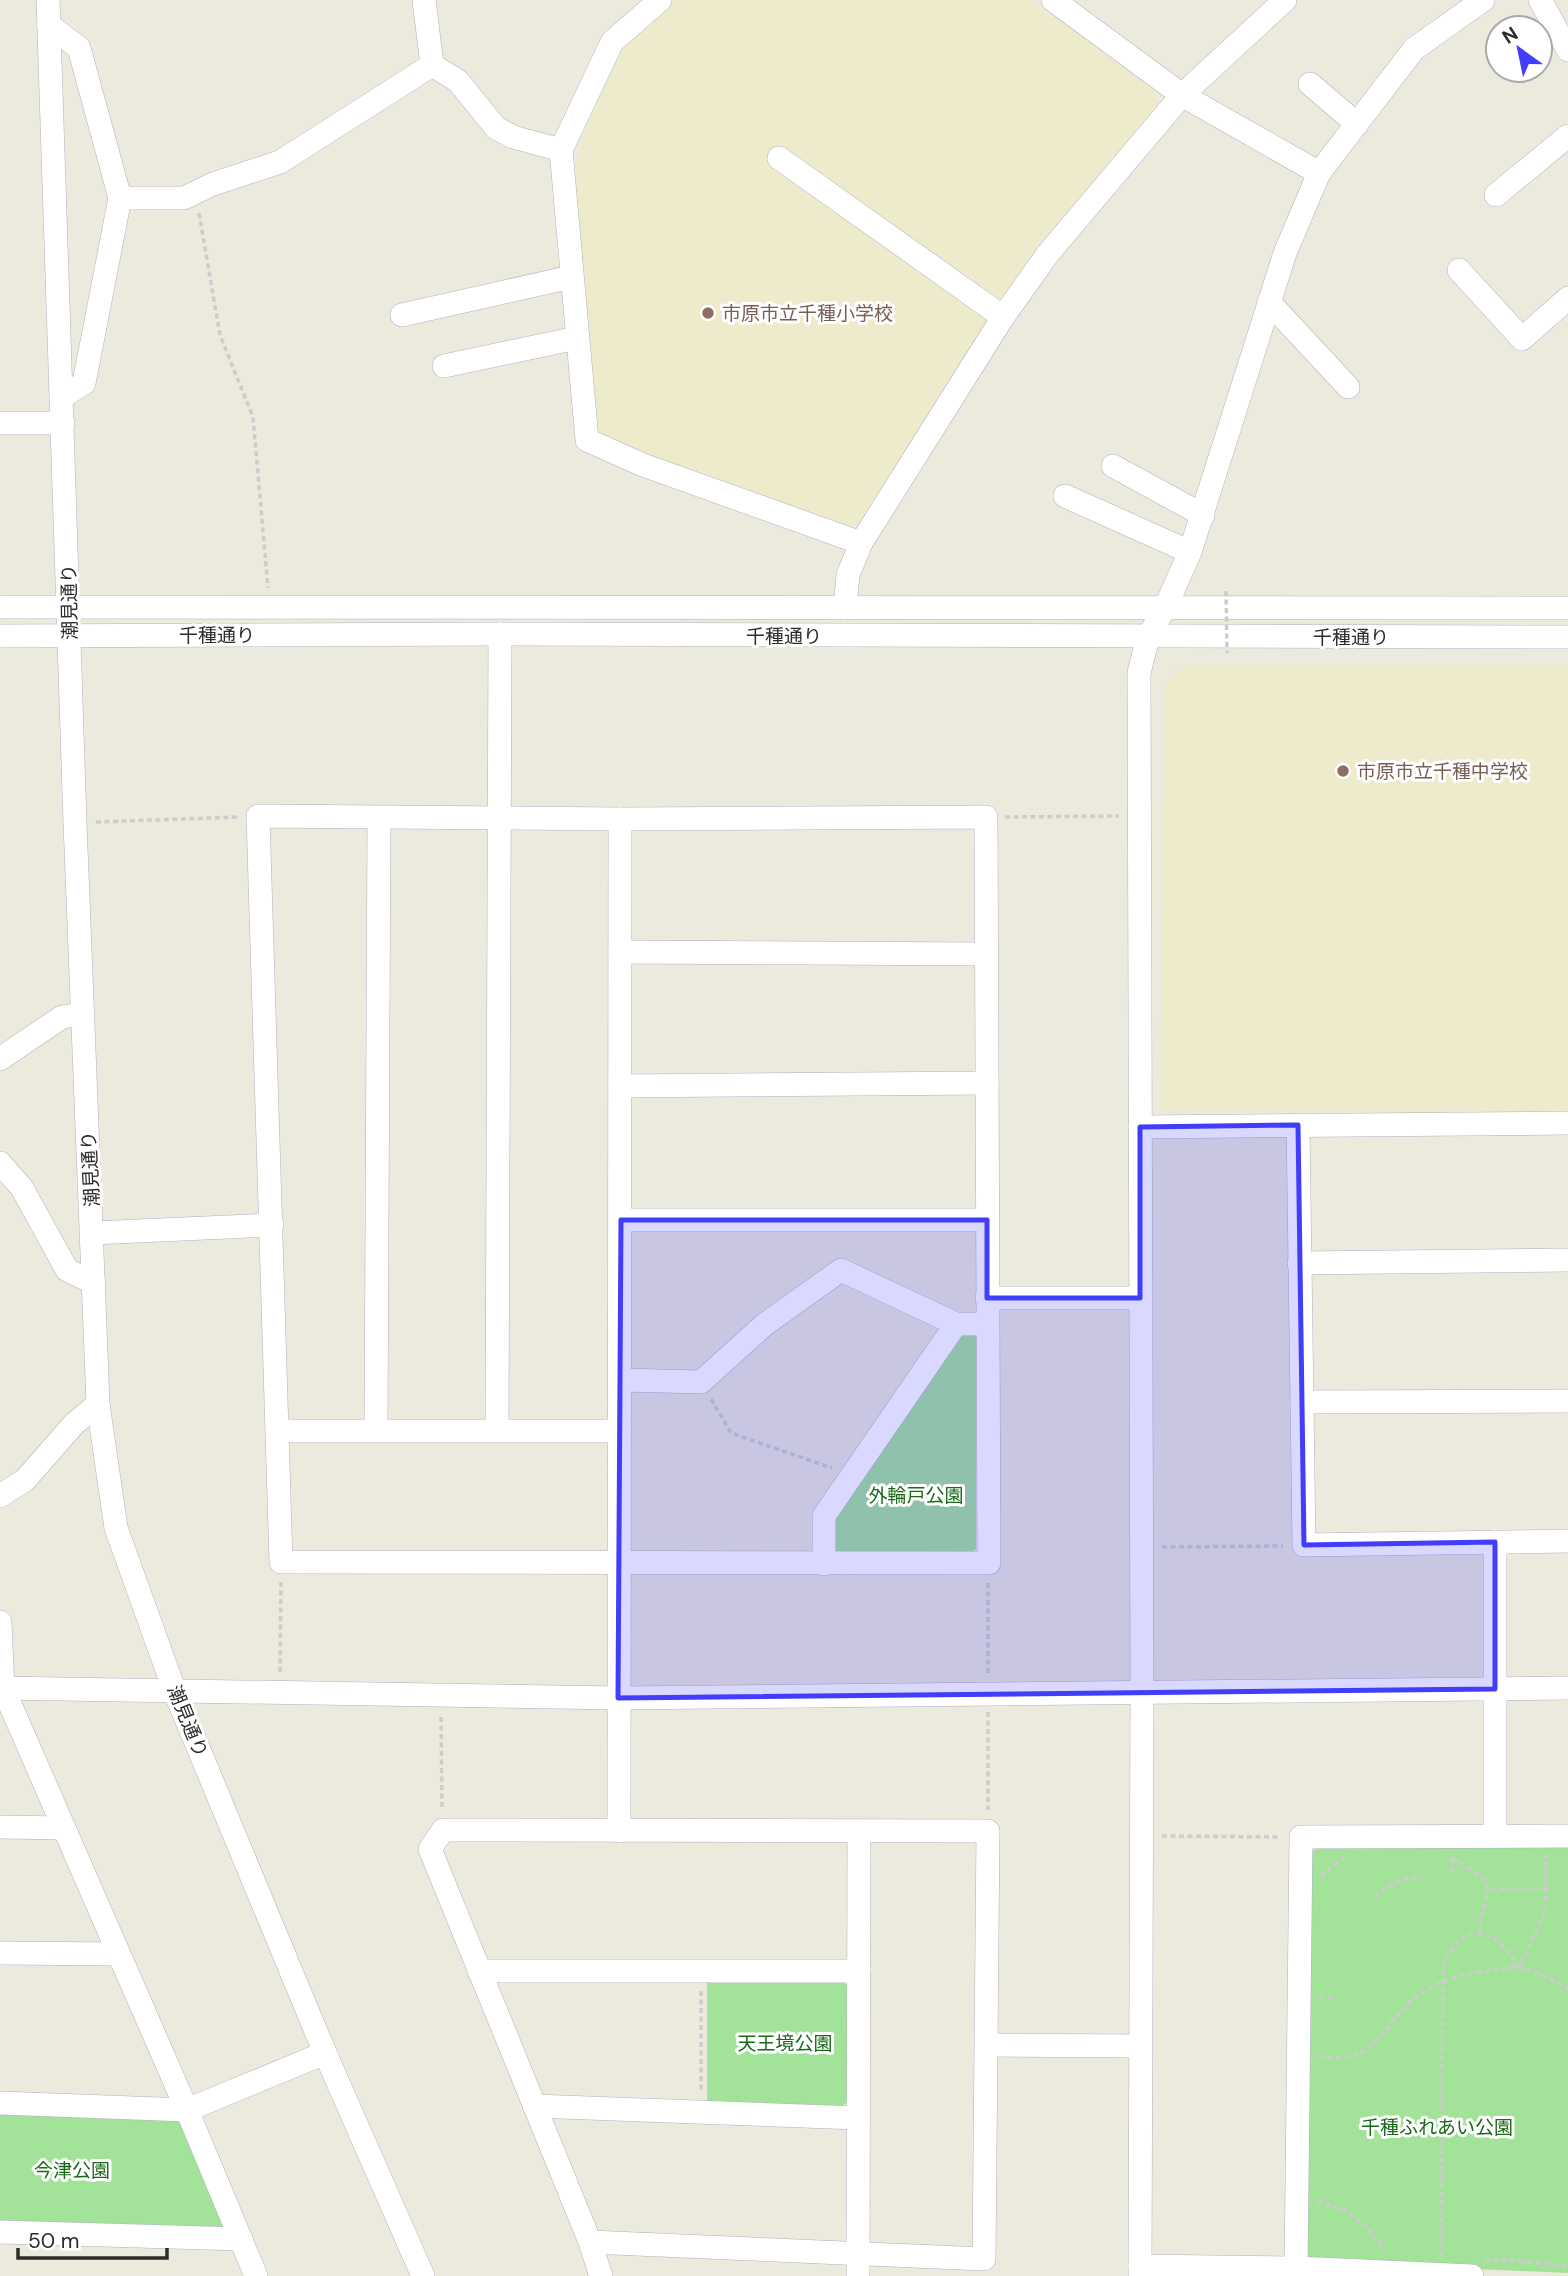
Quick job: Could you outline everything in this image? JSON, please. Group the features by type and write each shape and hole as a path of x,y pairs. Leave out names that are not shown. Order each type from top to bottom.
{"street":[{"name":"潮見通り","path":"48,0 75,823 98,1404 116,1528 175,1692 326,2053 423,2276"},
{"path":"424,0 432,65"},
{"path":"660,0 612,42 561,150 587,440 643,465 861,543"},
{"path":"1053,0 1182,95 1319,173"},
{"path":"845,608 848,575 861,543 1003,317 1047,255 1182,95 1285,0"},
{"path":"1474,2269 1140,2271 1142,1547 1139,673 1148,637 1166,606 1190,552 1285,254 1319,173 1414,49 1483,0"},
{"path":"1540,0 1568,50"},
{"path":"49,25 79,48 120,198 84,383 62,397"},
{"path":"120,198 184,198 280,162 432,65"},
{"path":"432,65 458,81 496,128 513,137 561,150"},
{"path":"1310,84 1357,124"},
{"path":"1496,195 1568,136"},
{"path":"779,158 1003,317"},
{"path":"1459,270 1522,339 1568,298"},
{"path":"402,315 571,276"},
{"path":"1269,302 1348,387"},
{"path":"444,366 576,338"},
{"path":"0,423 63,423"},
{"path":"1113,466 1203,515"},
{"path":"1065,496 1190,552"},
{"name":"千種通り","path":"0,607 1568,608"},
{"path":"497,1430 500,635"},
{"name":"千種通り","path":"0,636 1568,638"},
{"path":"258,816 499,818 986,817 989,1563 281,1562 258,816"},
{"path":"376,1429 379,818"},
{"path":"619,1831 620,819"},
{"path":"620,952 987,954"},
{"path":"0,1059 62,1017 82,1014"},
{"path":"620,1086 987,1083"},
{"path":"1140,1127 1568,1123"},
{"path":"1298,1125 1304,1545 1568,1541"},
{"path":"0,1164 22,1188 67,1270 94,1283"},
{"path":"621,1220 987,1220"},
{"path":"93,1233 272,1225"},
{"path":"1299,1263 1568,1260"},
{"path":"620,1380 701,1382 764,1325 842,1270 956,1324 987,1324"},
{"path":"987,1298 1140,1298"},
{"path":"824,1564 824,1516 956,1324"},
{"path":"1302,1402 1568,1401"},
{"path":"0,1496 24,1480 74,1424 98,1404"},
{"path":"278,1431 619,1431"},
{"path":"1494,1542 1495,1836"},
{"path":"0,1622 1,1688 187,2110 256,2276"},
{"path":"1,1688 618,1698 1568,1688"},
{"path":"0,1827 64,1828"},
{"path":"590,2242 984,2259 988,1831 443,1830 430,1849 590,2242 601,2276"},
{"path":"858,2276 859,1832"},
{"path":"1296,2268 1301,1837 1495,1836 1562,1844"},
{"path":"0,1953 119,1954"},
{"path":"479,1971 859,1972"},
{"path":"987,2045 1140,2046"},
{"path":"0,2104 187,2110 326,2053"},
{"path":"534,2106 858,2118"},
{"path":"0,2232 241,2239"}],"path":[{"path":"196,192 220,335 253,417 269,608"},
{"path":"1226,591 1227,653"},
{"path":"75,823 258,816"},
{"path":"986,817 1139,816"},
{"path":"701,1382 731,1433 851,1475"},
{"path":"1142,1547 1304,1545"},
{"path":"280,1693 281,1562"},
{"path":"440,1696 443,1830"},
{"path":"1142,1836 1301,1837"},
{"path":"1519,1967 1545,1912 1546,1852 1562,1844"},
{"path":"1458,1854 1446,1854 1482,1877 1488,1889 1486,1905 1480,1917 1480,1934"},
{"path":"1319,1885 1321,1876 1333,1865 1352,1855"},
{"path":"1452,1858 1452,1872"},
{"path":"1375,1897 1404,1879 1420,1876"},
{"path":"1488,1889 1546,1888"},
{"path":"1440,2261 1446,1956 1451,1947 1469,1936 1480,1934 1495,1939 1519,1967 1568,1988"},
{"path":"1314,2056 1342,2058 1368,2048 1382,2037 1416,1997 1454,1977 1519,1967"},
{"path":"700,1971 702,2111"},
{"path":"1319,2007 1320,1989"},
{"path":"1319,1997 1336,1997"},
{"path":"1312,2195 1321,2203 1345,2210 1363,2223 1390,2256"},
{"path":"1474,2269 1499,2259 1568,2266"}],"highlighted area":[{"path":"1298,1125 1304,1545 1495,1542 1495,1689 618,1698 621,1220 987,1220 987,1298 1140,1298 1140,1127"}],"shaded area":[{"name":"市原市立千種小学校","path":"676,0 1028,0 1153,84 1159,112 866,518 846,527 605,439 596,424 578,246 576,166 591,114 627,43"},
{"name":"市原市立千種中学校","path":"1183,665 1568,665 1568,1111 1162,1110 1163,684"}],"green space":[{"name":"外輪戸公園","path":"969,1332 976,1337 976,1549 967,1555 836,1556 830,1547 830,1517 955,1335"},
{"name":"千種ふれあい公園","path":"1568,1845 1568,2273 1310,2262 1305,2255 1310,1854 1316,1848"},
{"name":"天王境公園","path":"841,1981 847,1985 847,2102 841,2107 707,2102 707,1983"},
{"name":"今津公園","path":"0,2103 187,2110 241,2239 0,2232"}],"place":[{"name":"市原市立千種小学校","path":"708,313"},
{"name":"市原市立千種中学校","path":"1343,771"}]}
